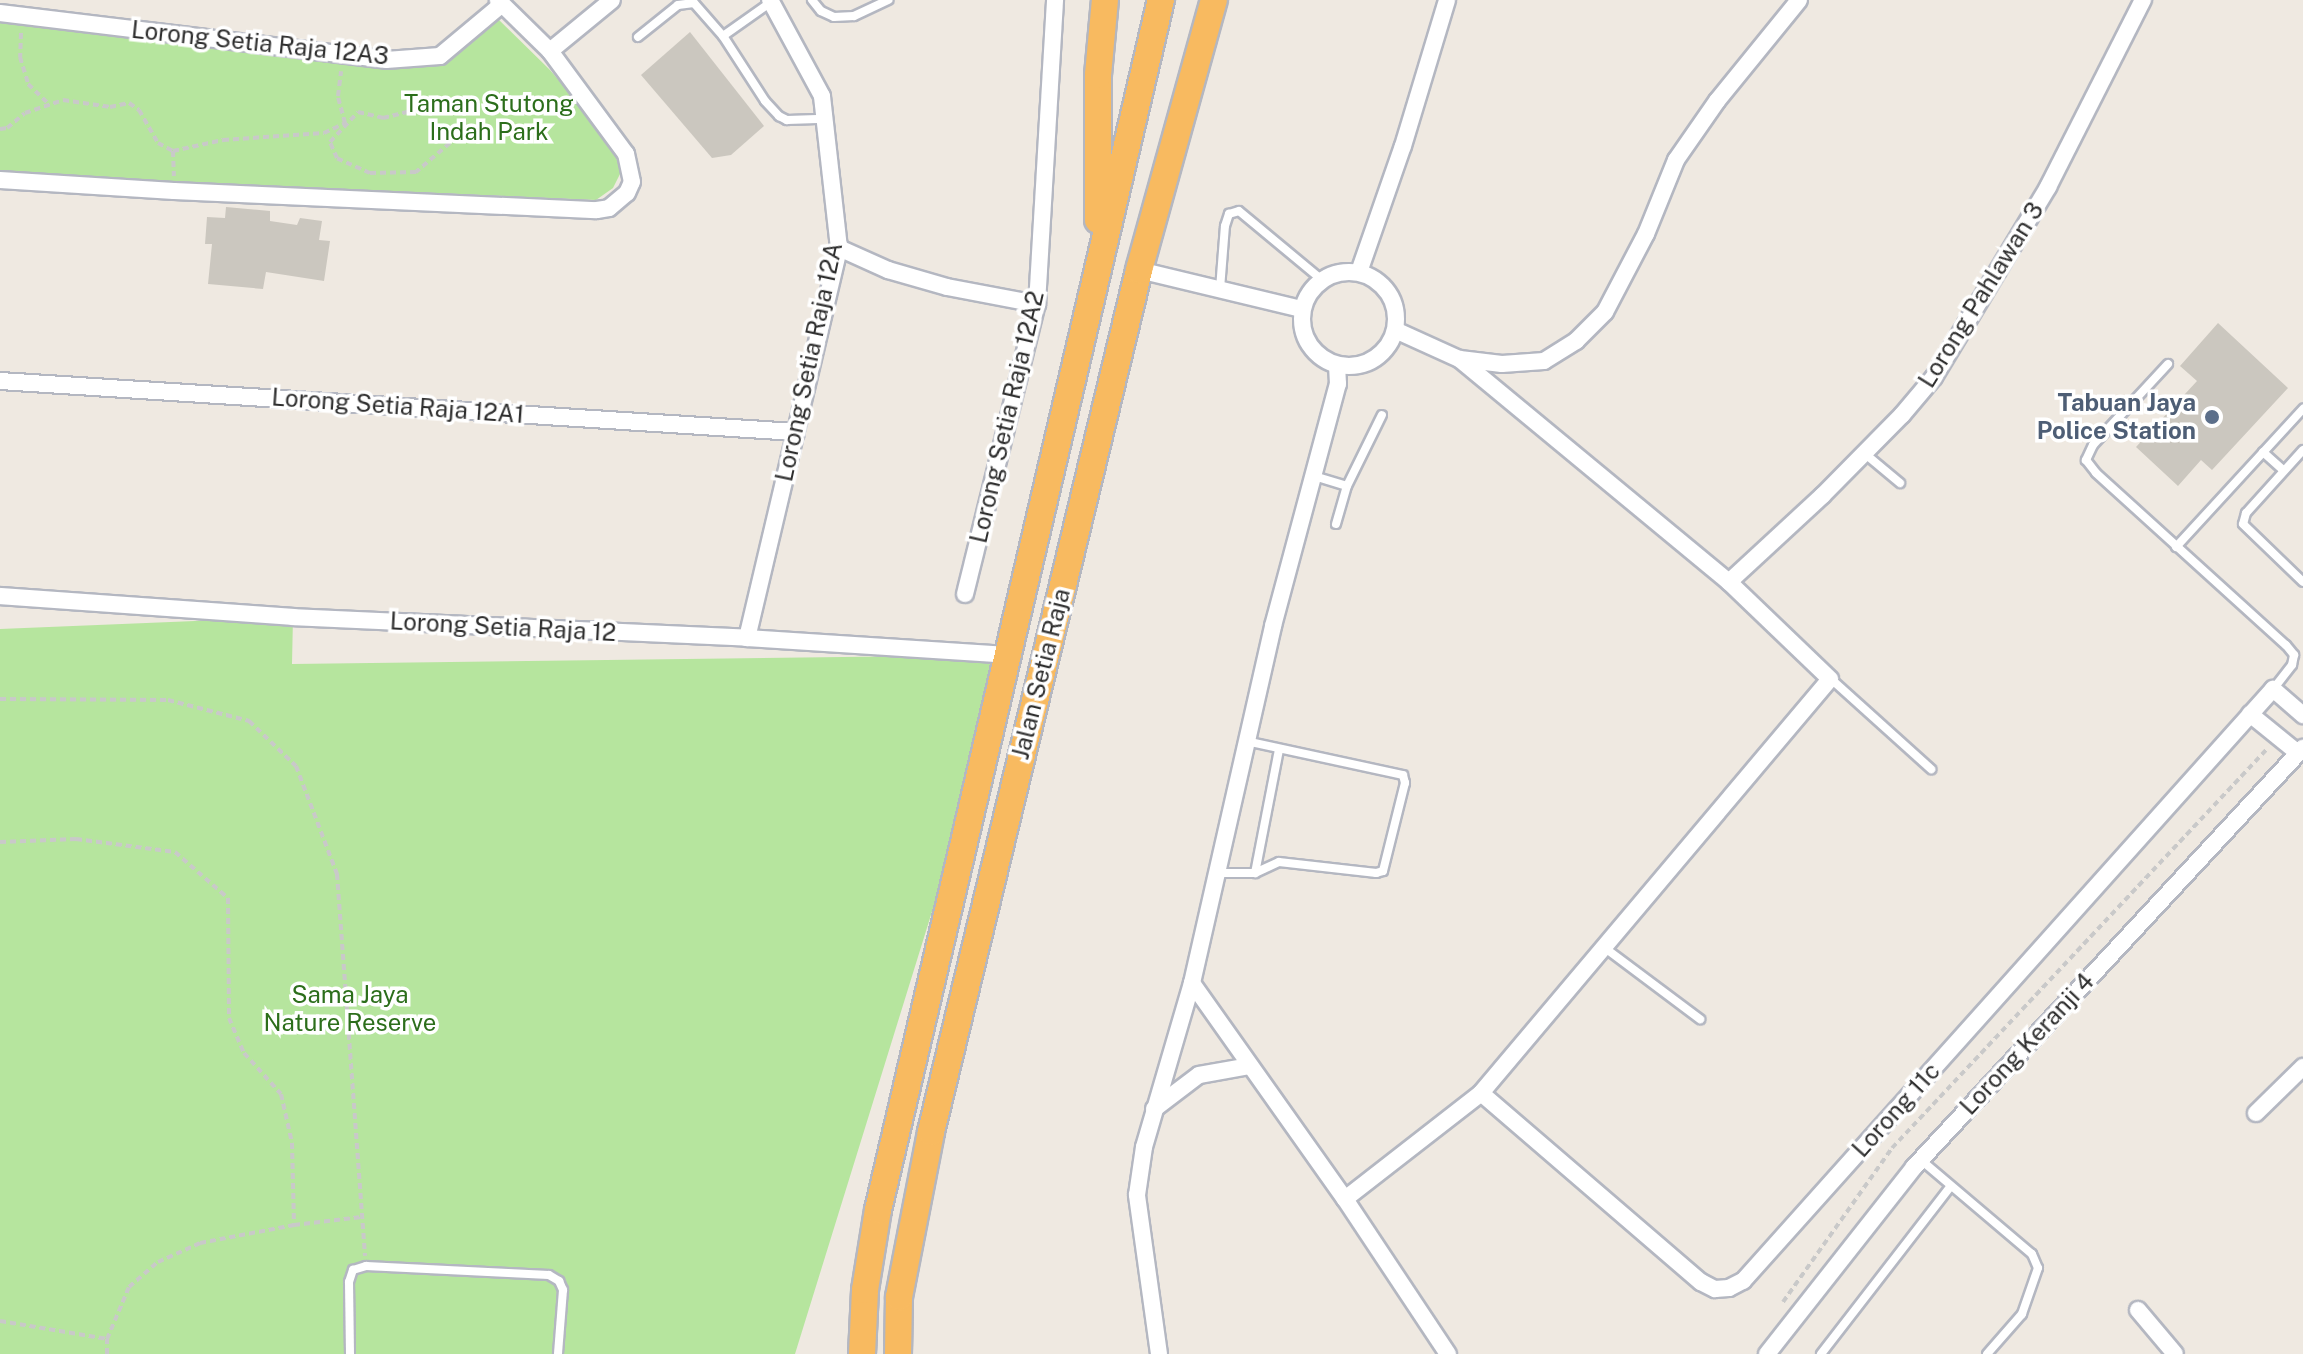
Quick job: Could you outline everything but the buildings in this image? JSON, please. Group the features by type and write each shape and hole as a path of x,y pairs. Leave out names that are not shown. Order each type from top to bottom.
{"highway":[{"path":"1098,263 1098,75 1105,0"},
{"name":"Jalan Setia Raja","path":"862,1354 865,1290 878,1210 1161,0"},
{"name":"Jalan Setia Raja","path":"898,1354 899,1297 931,1132 1139,270 1214,0"}],"street":[{"path":"550,51 612,0"},
{"name":"Lorong Setia Raja 12A2","path":"965,594 1037,304 1055,0"},
{"path":"1359,272 1403,146 1447,0"},
{"path":"1459,359 1502,364 1544,361 1576,341 1605,312 1646,234 1676,160 1717,101 1799,0"},
{"name":"Lorong Pahlawan 3","path":"1729,582 1864,453 1934,377 2048,187 2143,0"},
{"name":"Lorong Setia Raja 12A","path":"747,638 839,248 822,96 771,1"},
{"path":"0,180 174,191 597,210 609,208 627,193 632,182 626,154 550,51 500,2"},
{"name":"Lorong Setia Raja 12A3","path":"0,13 386,60 440,56 500,2"},
{"path":"839,248 888,270 956,289 1037,304"},
{"path":"1139,270 1302,309"},
{"path":"1359,272 1381,284 1395,305 1395,330 1383,352 1362,365 1337,365 1316,353 1303,333 1302,309 1309,293 1322,280 1333,274 1359,272"},
{"path":"1345,1199 1481,1093 1830,679 1729,582 1459,359 1395,330"},
{"path":"1159,1354 1137,1195 1154,1109 1192,983 1246,741 1338,384 1337,365"},
{"name":"Lorong Setia Raja 12A1","path":"0,381 796,432"},
{"name":"Lorong Setia Raja 12","path":"0,596 293,617 747,638 1007,655"},
{"path":"2273,689 2303,715"},
{"name":"Lorong 11c","path":"1481,1093 1701,1282 1715,1289 1729,1288 1743,1281 2273,689"},
{"path":"2250,714 2300,751"},
{"name":"Lorong Keranji 4","path":"1767,1354 1921,1160 2300,751"},
{"path":"1192,983 1345,1199 1448,1354"},
{"path":"1154,1109 1199,1075 1250,1066"},
{"path":"2256,1113 2303,1067"},
{"path":"2138,1310 2175,1354"}],"lane":[{"path":"812,0 821,11 834,17 854,16 889,0"},
{"path":"723,36 771,1"},
{"path":"638,37 678,5 689,2 698,7 723,36 765,101 779,116 787,120 825,119"},
{"path":"1220,289 1225,226 1229,214 1239,211 1322,280"},
{"path":"2168,364 2093,445 2086,460 2096,473 2294,655 2292,665 2273,689"},
{"path":"2176,547 2303,409"},
{"path":"1336,524 1347,486 1382,415"},
{"path":"2303,450 2246,513 2243,524 2303,582"},
{"path":"2263,452 2283,470"},
{"path":"1864,453 1900,483"},
{"path":"1313,475 1347,486"},
{"path":"1830,679 1931,769"},
{"path":"1216,873 1255,873 1279,862 1376,873 1383,871 1405,783 1403,775 1246,741"},
{"path":"1255,873 1279,750"},
{"path":"1605,948 1700,1019"},
{"path":"1921,1160 2032,1254 2038,1268 2022,1314 1987,1354"},
{"path":"1821,1354 1951,1186"},
{"path":"350,1354 349,1282 353,1270 366,1266 549,1275 559,1281 563,1290 558,1354"}],"path":[{"path":"21,16 20,57 28,84 49,104"},
{"path":"343,54 338,96 345,123"},
{"path":"0,129 7,128 25,113 63,100 110,107 129,103 139,110 158,143 173,151 223,140 324,133 345,123 358,112 383,118 443,103 463,109 465,130 416,172 370,173 337,158 330,142 345,123"},
{"path":"173,151 174,191"},
{"path":"0,699 168,700 249,721 296,766 337,874 366,1266"},
{"path":"1783,1303 1892,1148 2278,737"},
{"path":"0,842 76,839 175,852 228,898 229,1018 244,1053 281,1094 292,1143 294,1225"},
{"path":"107,1354 107,1339 129,1287 158,1262 200,1243 294,1225 362,1217"},
{"path":"0,1321 107,1339"}],"green space":[{"name":"Taman Stutong Indah Park","path":"0,19 440,58 498,19 550,70 610,140 621,172 613,188 596,200 0,174"},
{"name":"Sama Jaya Nature Reserve","path":"293,617 292,664 1007,655 987,734 795,1354 0,1354 0,629"}],"place":[{"name":"Tabuan Jaya Police Station","path":"2212,417"}]}
